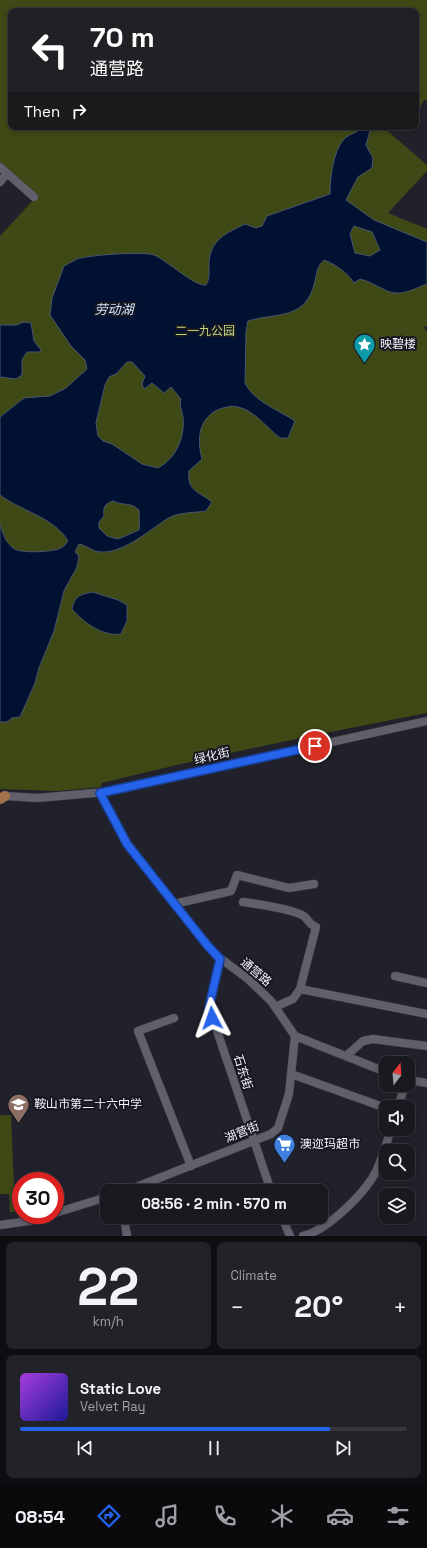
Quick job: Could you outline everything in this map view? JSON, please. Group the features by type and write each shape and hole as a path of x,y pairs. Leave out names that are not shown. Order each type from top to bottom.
{"street":[{"path":"0,167 34,197"},
{"path":"0,182 7,173"},
{"name":"绿化街","path":"2,797 37,798 100,793 427,721"},
{"name":"通营路","path":"100,793 127,844 174,904 220,959 248,979 275,1007 296,1036"},
{"path":"174,904 231,891 237,875 289,888 314,884"},
{"path":"242,902 289,911 305,917 309,924 316,927 300,989 293,999 275,1007"},
{"name":"石东街","path":"220,959 209,1007 268,1184"},
{"path":"395,976 427,983"},
{"path":"300,989 427,1014"},
{"path":"174,1018 138,1031 191,1166"},
{"path":"296,1036 379,1069"},
{"name":"湖营街","path":"144,1184 271,1134 278,1128 289,1094 296,1036"},
{"path":"346,1056 363,1041 373,1039 427,1046"},
{"path":"292,1074 379,1105"},
{"path":"415,1081 427,1083"},
{"path":"303,1236 312,1234 332,1220 363,1190 378,1168 389,1136"},
{"path":"64,1210 100,1199"},
{"path":"0,1225 12,1223"},
{"path":"125,1224 127,1236"},
{"path":"285,1224 290,1236"}],"green space":[{"name":"二一九公园","path":"0,0 427,0 427,101 424,100 419,110 419,8 8,8 8,130 386,130 427,165 427,171 388,213 427,229 427,326 424,327 427,332 427,713 305,737 183,764 102,783 101,787 57,791 0,789 0,236 36,197 0,165"},
{"path":"0,1115 11,1115 13,1172 12,1172 12,1212 10,1212 9,1194 0,1194"}],"water":[{"name":"劳动湖","path":"359,130 370,130 366,145 373,158 372,168 358,177 346,200 374,220 427,242 427,284 410,291 400,293 389,292 360,279 354,283 341,269 324,260 319,266 308,298 302,306 286,314 248,321 246,332 245,383 254,395 267,405 295,421 288,438 280,438 255,416 244,409 233,406 217,410 206,419 200,431 200,452 202,459 189,471 190,483 194,490 212,502 206,511 181,514 171,517 133,542 114,550 104,552 95,551 79,544 75,552 79,556 77,567 64,591 54,631 39,668 35,683 20,717 12,718 7,722 0,722 0,524 6,540 10,546 17,550 29,552 51,551 61,548 68,541 55,526 8,501 0,495 0,417 24,398 50,396 66,388 87,369 85,360 71,346 50,315 52,298 64,266 77,259 93,256 128,253 148,254 160,258 195,282 201,285 206,285 209,278 209,263 212,248 220,238 245,224 256,228 262,226 267,216 330,194 332,173 337,151 344,139","holes":["354,226 372,232 380,250 370,256 355,253 350,234","127,362 132,362 145,376 142,384 144,389 152,383 164,393 171,387 181,399 180,406 183,417 181,440 170,459 158,468 142,464 112,444 103,441 98,436 96,423 105,385 109,377 116,374","113,501 133,506 139,510 139,530 118,539 107,536 99,528 99,522 104,516 105,507 108,503"]},
{"path":"24,322 31,323 34,341 41,350 40,352 27,352 22,360 22,375 16,379 0,377 0,325 16,325"},
{"path":"93,592 118,600 127,605 127,621 121,634 107,633 94,628 72,609 76,598"}],"place":[{"name":"映碧楼","path":"365,364"},
{"name":"鞍山市第二十六中学","path":"19,1124"},
{"name":"澳迩玛超市","path":"284,1164"}],"route":[{"path":"212,1018 209,1007 220,959 207,945 127,844 100,793 315,746"}]}
